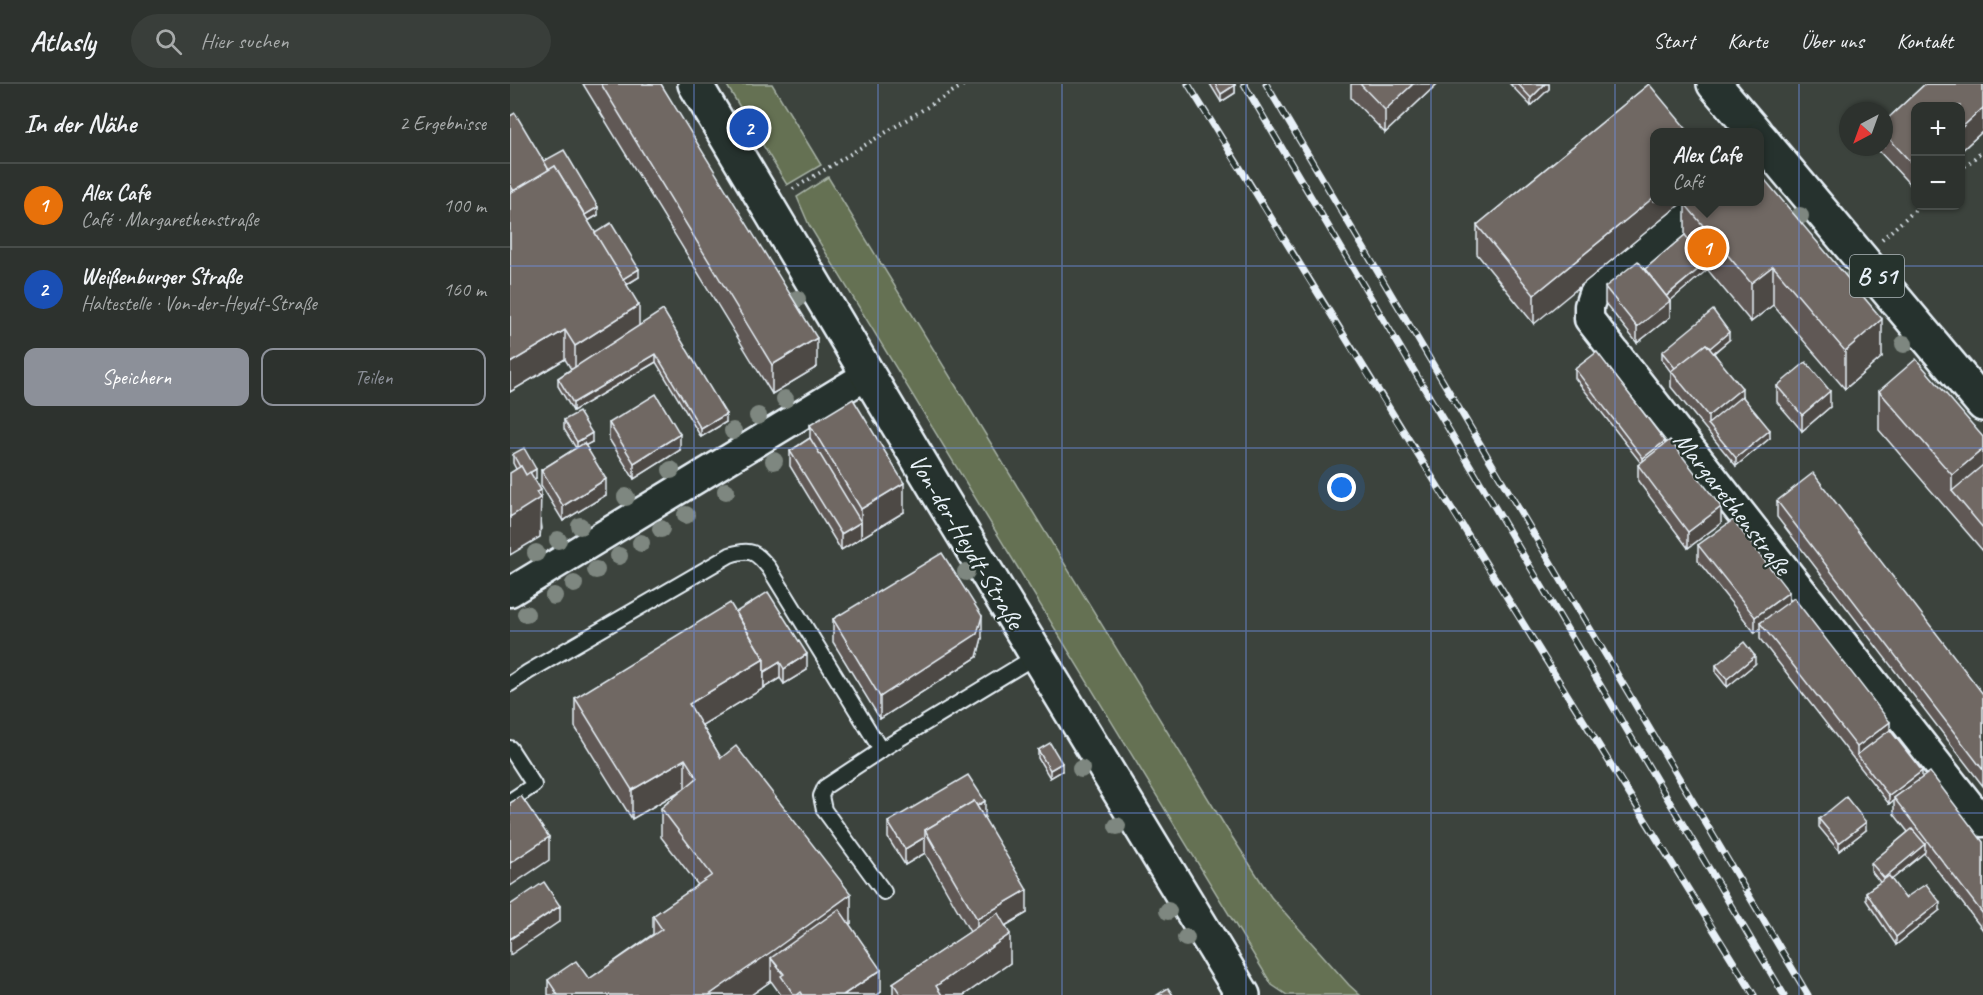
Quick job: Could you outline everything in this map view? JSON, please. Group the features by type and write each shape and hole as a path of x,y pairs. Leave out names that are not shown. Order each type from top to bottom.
{"main road":[{"name":"Von-der-Heydt-Straße","path":"695,84 1036,656 1243,995"},
{"name":"B 51","path":"1714,84 1748,128"},
{"name":"B 51","path":"1764,148 1983,404"}],"street":[{"name":"Margarethenstraße","path":"1700,206 1593,294 1589,306 1589,319 1983,822"},
{"path":"510,592 867,375"}],"lane":[{"path":"510,684 730,555 743,550 757,554 770,568 881,750"},
{"path":"884,892 824,810 821,796 825,787 881,750 1036,656"},
{"path":"510,748 534,785 510,801"}],"path":[{"path":"790,191 964,84"},
{"path":"1965,166 1983,151"},
{"path":"1888,233 1915,210"}],"green space":[{"path":"726,84 772,84 821,165 787,185"},
{"path":"828,177 1225,826 1271,897 1360,995 1287,995 1272,985 809,225 797,197"}],"building":[{"path":"601,84 661,84 817,338 772,365"},
{"path":"1215,84 1235,84 1235,85 1221,94"},
{"path":"1360,84 1413,84 1385,110"},
{"path":"1518,84 1545,84 1531,98"},
{"path":"1649,84 1686,128 1650,128 1650,200 1534,295 1477,225"},
{"path":"1925,84 1983,84 1983,108 1965,124 1965,102 1911,102 1911,163 1893,143 1893,114"},
{"path":"515,113 549,170 514,191 510,185 510,116"},
{"path":"564,150 598,207 585,215 555,166 549,170 544,161"},
{"path":"555,166 639,305 575,346 565,330 510,363 510,193"},
{"path":"1764,179 1882,319 1845,351 1773,266 1751,283 1687,206 1764,206"},
{"path":"611,223 639,269 623,279 595,233"},
{"path":"1685,235 1707,262 1666,296 1645,269"},
{"path":"1638,261 1670,301 1637,327 1605,287"},
{"path":"663,310 726,414 701,429 656,354 573,403 558,378"},
{"path":"1713,310 1729,332 1710,348 1706,344 1675,368 1662,352"},
{"path":"1706,344 1742,388 1708,416 1671,371"},
{"path":"1597,352 1665,441 1643,458 1575,369"},
{"path":"1916,359 1983,437 1983,449 1952,475 1879,391"},
{"path":"1806,362 1830,391 1802,415 1777,386"},
{"path":"656,394 680,434 634,463 609,423"},
{"path":"1742,396 1770,430 1736,458 1708,424"},
{"path":"853,399 904,483 861,509 810,425"},
{"path":"579,412 592,433 577,442 564,420"},
{"path":"810,438 861,522 841,534 790,451"},
{"path":"1670,440 1721,507 1688,532 1638,465"},
{"path":"584,443 606,479 563,506 541,470"},
{"path":"524,448 536,469 526,475 513,454"},
{"path":"1983,465 1983,528 1952,491"},
{"path":"521,466 526,475 530,472 541,490 536,492 540,498 510,517 510,473"},
{"path":"1813,473 1983,694 1983,770 1777,501"},
{"path":"1733,520 1789,592 1755,617 1698,545"},
{"path":"942,553 982,616 977,634 880,697 833,619"},
{"path":"768,592 807,654 784,669 780,662 764,672 764,659 736,612"},
{"path":"1794,598 1890,722 1857,747 1760,623"},
{"path":"730,603 764,659 689,704 721,758 736,746 851,894 709,995 558,995 548,980 576,961 589,979 662,929 653,916 712,875 661,808 697,778 685,759 632,790 575,698"},
{"path":"1744,642 1755,656 1727,679 1716,665"},
{"path":"1890,730 1922,771 1889,796 1857,755"},
{"path":"1050,743 1062,763 1050,770 1038,750"},
{"path":"1930,772 1983,842 1983,914 1894,798"},
{"path":"968,775 985,801 977,806 974,801 925,830 925,837 905,849 888,822"},
{"path":"521,796 549,837 510,863 510,803"},
{"path":"1846,797 1866,822 1839,843 1819,819"},
{"path":"974,801 1027,890 977,919 925,830"},
{"path":"1912,829 1925,844 1884,878 1871,863"},
{"path":"1889,876 1905,898 1926,884 1940,902 1896,937 1866,892"},
{"path":"544,882 560,906 510,939 510,905"},
{"path":"839,909 881,970 843,995 803,995 801,992 794,995 781,976 784,974 771,958"},
{"path":"998,913 1010,934 936,986 942,995 901,995 893,983"},
{"path":"1168,988 1173,995 1157,995"}],"railway":[{"path":"1188,84 1754,995"},
{"path":"1244,84 1784,995"},
{"path":"1266,84 1808,995"}],"place":[{"name":"Weißenburger Straße","path":"749,128"},
{"name":"Alex Cafe","path":"1707,248"}]}
